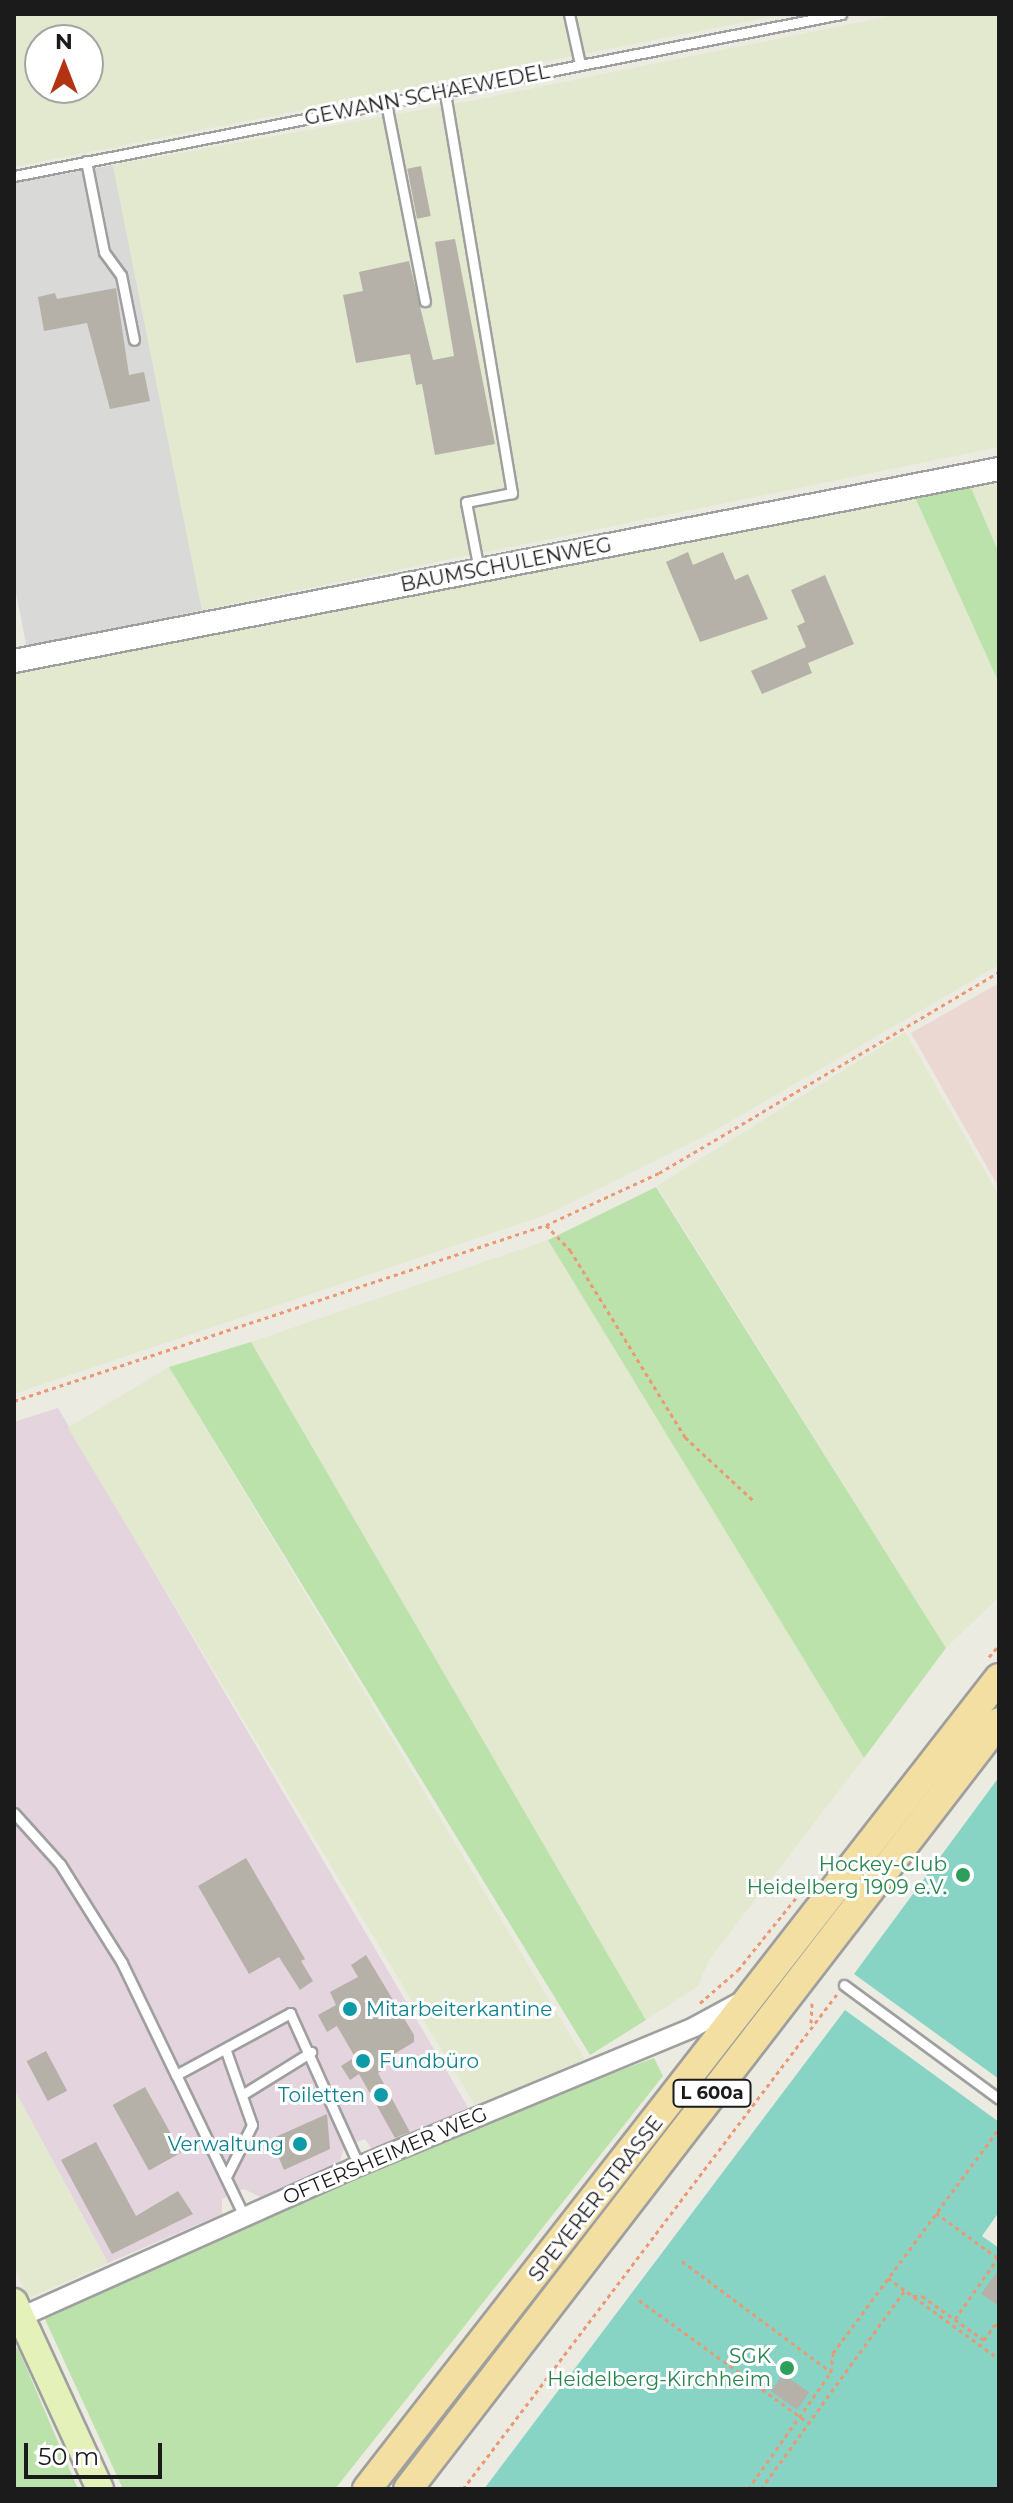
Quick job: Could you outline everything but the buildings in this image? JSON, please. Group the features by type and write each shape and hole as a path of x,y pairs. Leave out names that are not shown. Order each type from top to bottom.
{"main road":[{"name":"SPEYERER STRASSE","path":"367,2489 999,1678"},
{"name":"SPEYERER STRASSE","path":"408,2489 999,1722"},
{"path":"16,2313 100,2489"}],"street":[{"name":"BAUMSCHULENWEG","path":"14,661 999,469"},
{"name":"OFTERSHEIMER WEG","path":"16,2313 623,2057 756,1993"}],"lane":[{"path":"569,14 580,64"},
{"name":"GEWANN SCHAFWEDEL","path":"14,176 841,14"},
{"path":"445,93 512,493 466,502 479,570"},
{"path":"386,103 425,301"},
{"path":"86,161 104,252 121,275 134,340"},
{"path":"14,1813 60,1864 114,1951 227,2175 244,2216"},
{"path":"844,1985 999,2099"},
{"path":"176,2075 226,2051 290,2013 311,2052 359,2166"},
{"path":"226,2051 245,2093 252,2125 227,2175"},
{"path":"245,2093 311,2052"}],"path":[{"path":"14,1401 546,1225 659,1173 999,972"},
{"path":"546,1225 570,1250 685,1437 755,1502"},
{"path":"463,2489 844,1985"},
{"path":"748,2489 831,2372 833,2353 999,2129"},
{"path":"936,2213 998,2259 955,2319"},
{"path":"682,2261 831,2372"},
{"path":"985,2276 991,2280"},
{"path":"888,2278 999,2359"},
{"path":"761,2489 905,2290"},
{"path":"913,2296 922,2296 984,2340 995,2324 999,2326"},
{"path":"639,2300 809,2423"}],"shaded area":[{"path":"113,165 202,610 27,649 14,583 14,183"},
{"path":"999,983 999,1188 911,1033"},
{"path":"58,1408 469,2109 374,2153 365,2139 351,2144 344,2148 338,2168 264,2199 244,2189 222,2199 222,2214 108,2263 14,2089 14,1422"},
{"name":"Hockey-Club Heidelberg 1909 e.V.","path":"999,1777 999,2079 854,1974"},
{"name":"SGK Heidelberg-Kirchheim","path":"845,2010 999,2122 999,2212 982,2236 999,2248 999,2489 484,2489"}],"green space":[{"path":"14,14 786,14 14,167"},
{"path":"900,14 999,14 999,447 202,610 113,165 475,100"},
{"path":"999,476 999,553 969,483"},
{"path":"969,483 999,553 999,683 913,493"},
{"path":"913,493 999,683 999,965 707,1135 546,1215 14,1394 14,671"},
{"path":"905,1032 999,1196 999,1597 946,1648 657,1186"},
{"path":"656,1187 946,1648 864,1758 548,1240"},
{"path":"548,1240 864,1758 709,1960 698,1986 646,2020 251,1342"},
{"path":"251,1342 646,2020 590,2055 169,1367"},
{"path":"169,1367 585,2059 483,2120 68,1428"},
{"path":"654,2058 663,2076 335,2489 123,2489 43,2315 511,2110"},
{"path":"14,2089 108,2263 29,2298 14,2268"},
{"path":"14,2348 18,2348 78,2489 14,2489"}],"place":[{"name":"Hockey-Club Heidelberg 1909 e.V.","path":"963,1875"},
{"name":"Mitarbeiterkantine","path":"350,2009"},
{"name":"Fundbüro","path":"363,2061"},
{"name":"Toiletten","path":"381,2095"},
{"name":"Verwaltung","path":"300,2144"},
{"name":"SGK Heidelberg-Kirchheim","path":"787,2368"}]}
